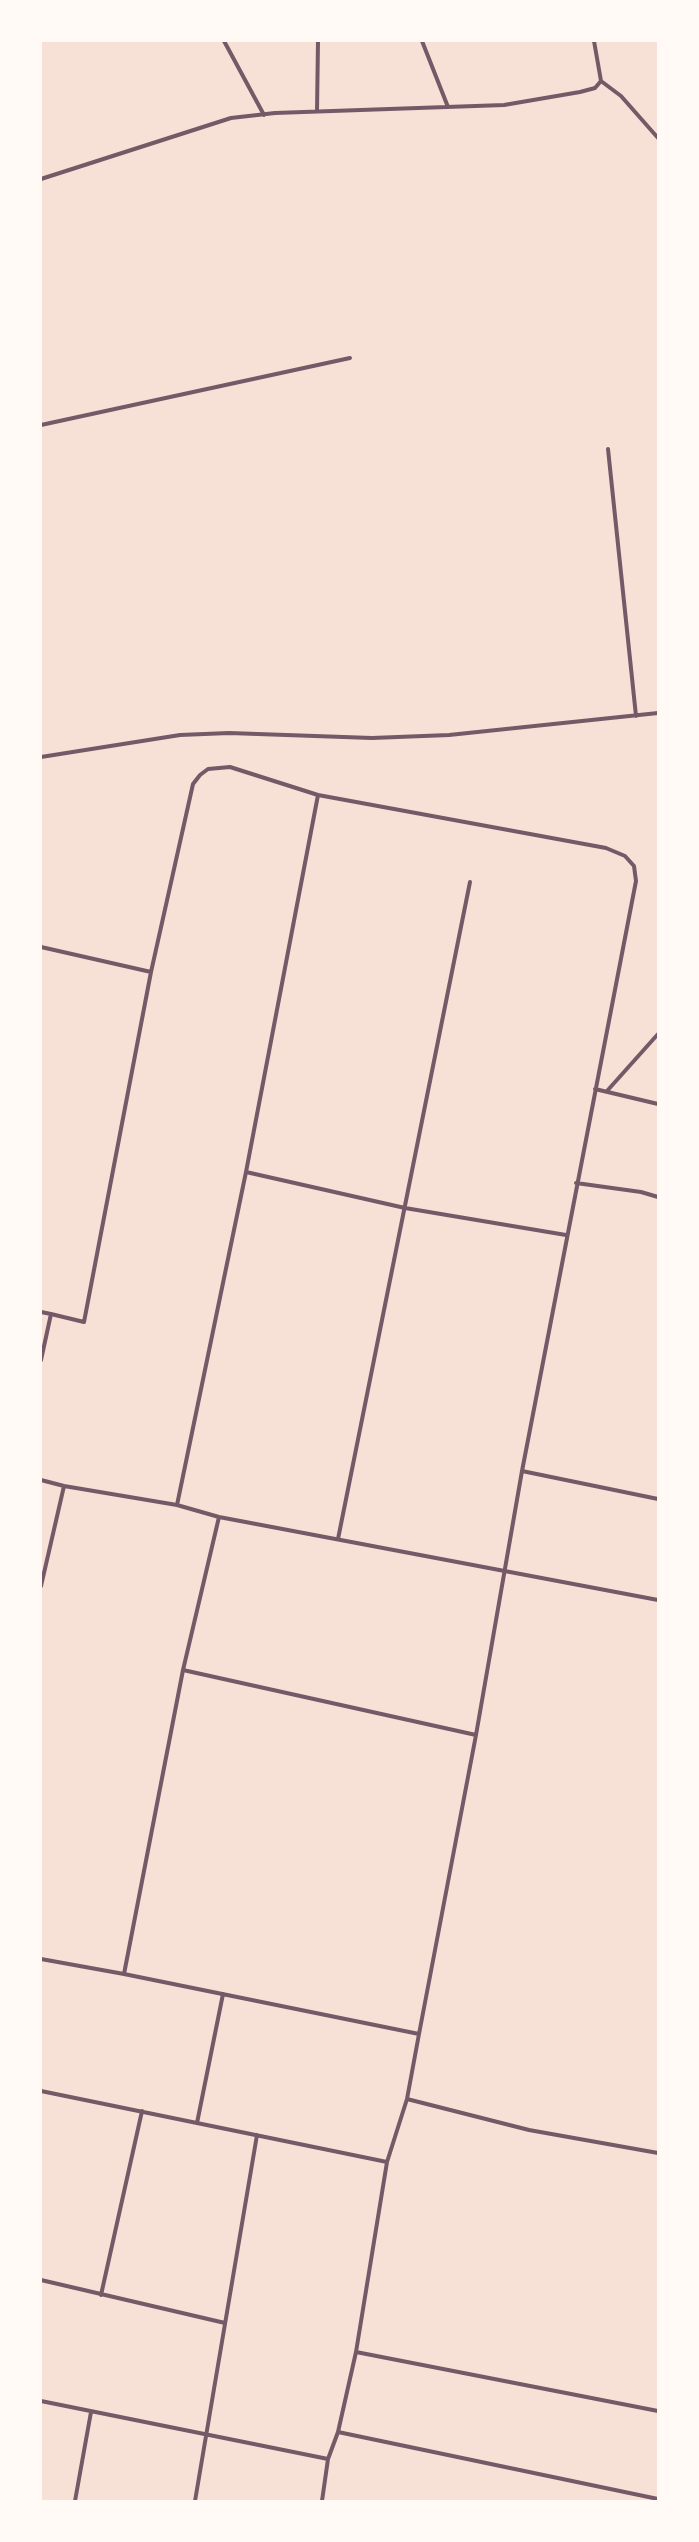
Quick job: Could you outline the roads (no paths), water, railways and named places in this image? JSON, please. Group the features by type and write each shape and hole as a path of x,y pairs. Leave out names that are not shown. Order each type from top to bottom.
{"street":[{"path":"224,41 264,115"},
{"path":"317,111 318,41"},
{"path":"422,41 448,107"},
{"path":"594,41 601,81 621,96 658,138"},
{"path":"41,179 191,129 231,118 317,111 504,105 580,92 595,88 601,81"},
{"path":"41,425 350,358"},
{"path":"608,449 636,716"},
{"path":"41,757 180,735 236,734 372,738 449,735 658,713"},
{"path":"41,1312 84,1322 151,972 193,784 200,775 213,768 230,767 318,795 606,848 625,856 634,866 636,881 566,1235 504,1570 476,1735 407,2100 387,2162 356,2352 338,2432 328,2458 322,2501"},
{"path":"177,1505 246,1172 318,795"},
{"path":"338,1539 470,882"},
{"path":"41,947 151,972"},
{"path":"606,1091 658,1034"},
{"path":"595,1089 658,1104"},
{"path":"246,1172 405,1208 566,1235"},
{"path":"576,1183 641,1192 658,1197"},
{"path":"41,1360 51,1314"},
{"path":"522,1471 658,1499"},
{"path":"41,1480 64,1486 177,1505 219,1517 658,1600"},
{"path":"41,1586 64,1486"},
{"path":"124,1974 183,1670 219,1517"},
{"path":"183,1670 476,1735"},
{"path":"41,1959 124,1974 419,2034"},
{"path":"197,2123 223,1994"},
{"path":"41,2091 387,2162"},
{"path":"407,2100 529,2130 658,2153"},
{"path":"101,2295 142,2111"},
{"path":"195,2501 257,2135"},
{"path":"41,2280 225,2323"},
{"path":"356,2352 658,2412"},
{"path":"41,2401 206,2436 328,2458"},
{"path":"76,2501 91,2412"},
{"path":"338,2432 658,2499"}]}
